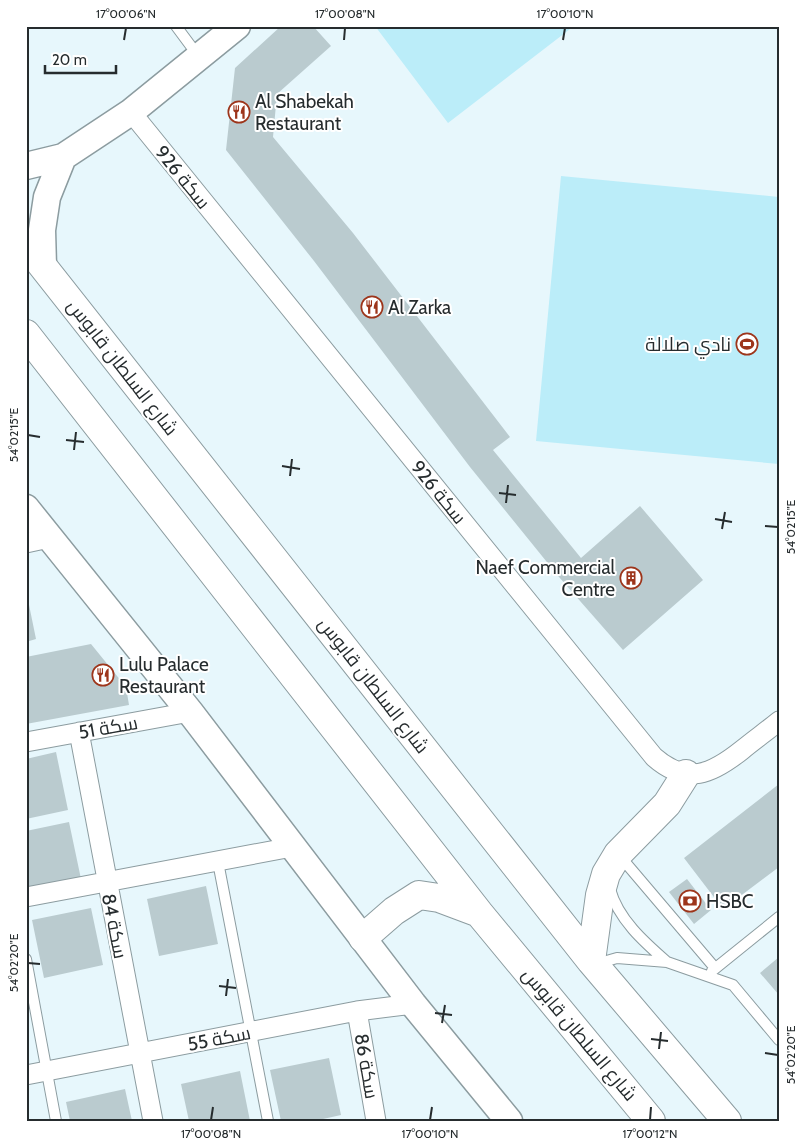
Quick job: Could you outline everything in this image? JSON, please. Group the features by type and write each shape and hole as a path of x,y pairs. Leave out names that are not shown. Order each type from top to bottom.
{"highway":[{"name":"شارع السلطان قابوس","path":"34,255 593,963 728,1121"},
{"name":"شارع السلطان قابوس","path":"26,334 479,913 651,1121"},
{"path":"593,963 600,895 612,864 667,804 686,774"},
{"path":"363,938 394,911 419,895 439,898 479,913"}],"street":[{"path":"26,166 63,157 131,112 237,26"},
{"name":"سكة 926","path":"131,112 654,757 674,771 686,774"},
{"path":"34,255 42,230 47,197 63,157"},
{"path":"26,508 38,541 190,712 413,1004 509,1121"},
{"name":"سكة 51","path":"26,742 190,712"},
{"path":"686,774 712,771 724,764 779,721"},
{"name":"سكة 84","path":"78,732 152,1121"},
{"path":"26,897 292,847"},
{"name":"سكة 55","path":"26,1075 357,1011 413,1004"},
{"name":"سكة 86","path":"357,1011 376,1121"}],"lane":[{"path":"176,26 199,57"},
{"path":"218,862 268,1121"},
{"path":"612,864 613,899 628,923 646,944 667,962"},
{"path":"612,864 715,968"},
{"path":"707,975 779,917"},
{"path":"593,963 617,958 667,962 733,985 779,1040"},
{"path":"26,959 56,1121"}],"shaded area":[{"path":"375,26 574,26 448,123"},
{"path":"561,176 779,197 779,464 536,441"}],"building":[{"path":"281,26 313,26 331,46 277,94 273,137 353,233 510,437 493,450 581,558 640,506 703,580 623,650 559,577 470,467 314,261 226,150 235,68"},
{"path":"26,596 36,639 26,642"},
{"path":"91,644 126,687 129,705 26,724 26,657"},
{"path":"56,752 68,810 26,819 26,759"},
{"path":"779,784 779,867 723,909 684,858"},
{"path":"69,822 81,879 26,891 26,831"},
{"name":"HSBC","path":"687,879 711,910 694,924 669,892"},
{"path":"206,886 218,944 159,956 147,899"},
{"path":"91,908 103,965 44,978 32,920"},
{"path":"779,957 779,995 760,973"},
{"path":"329,1058 341,1115 314,1121 281,1121 270,1070"},
{"path":"240,1071 250,1121 189,1121 181,1084"},
{"path":"125,1089 132,1121 70,1121 66,1102"}],"place":[{"name":"Al Shabekah Restaurant","path":"239,112"},
{"name":"Al Zarka","path":"372,307"},
{"name":"نادي صلالة","path":"747,344"},
{"name":"Naef Commercial Centre","path":"631,578"},
{"name":"Lulu Palace Restaurant","path":"103,675"},
{"name":"HSBC","path":"690,901"}]}
